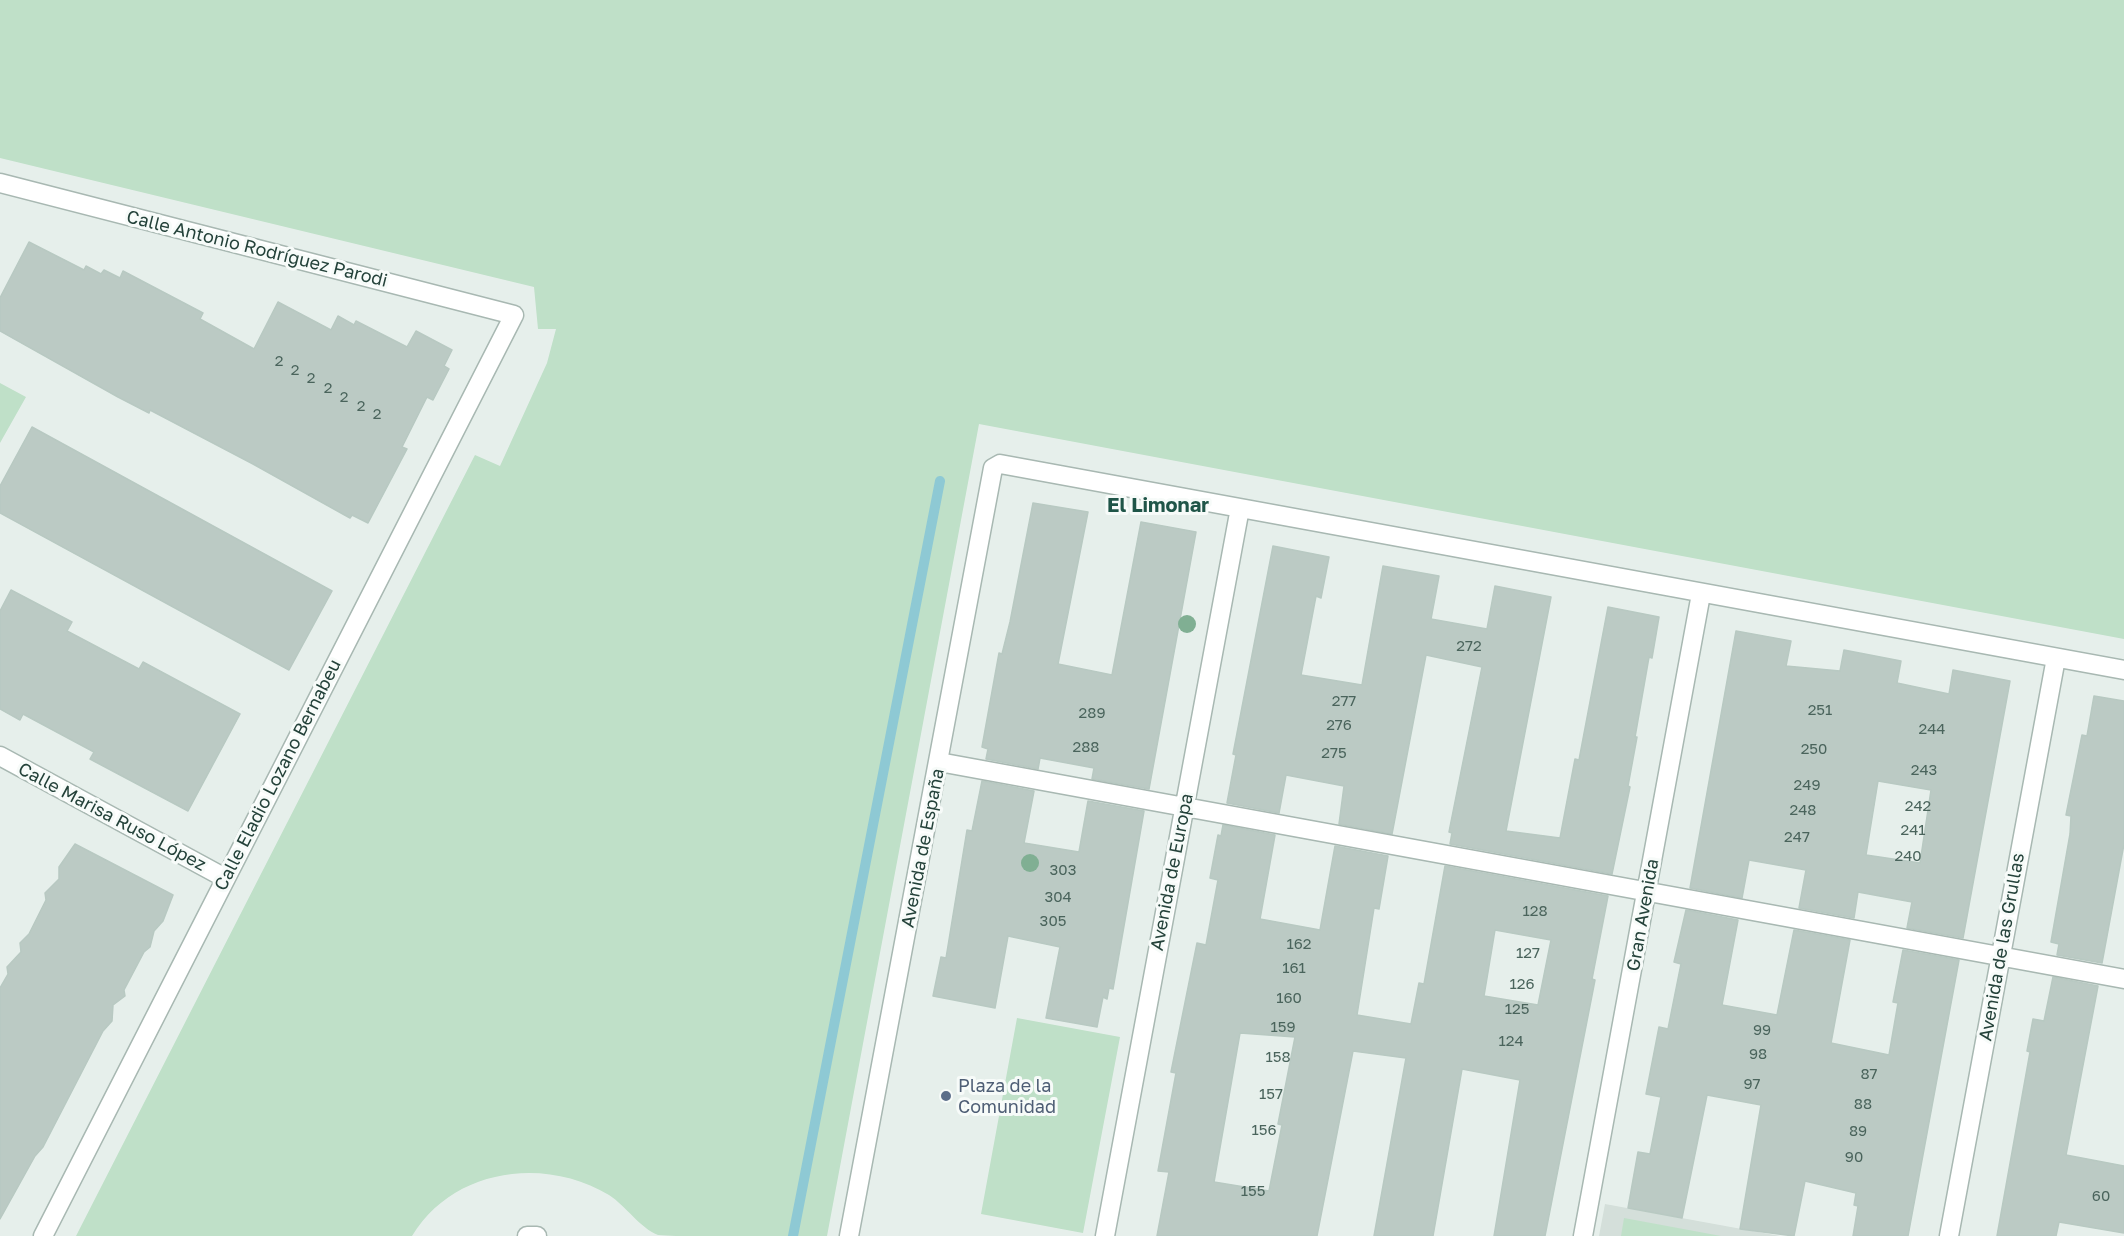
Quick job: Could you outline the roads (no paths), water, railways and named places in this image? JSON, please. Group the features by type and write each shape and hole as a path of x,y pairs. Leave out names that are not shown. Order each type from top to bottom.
{"street":[{"name":"Calle Antonio Rodríguez Parodi","path":"0,183 514,315"},
{"name":"Calle Eladio Lozano Bernabeu","path":"43,1236 514,315"},
{"name":"Avenida de España","path":"849,1236 993,468 1000,464 1240,508"},
{"path":"1240,508 2124,670"},
{"name":"Avenida de Europa","path":"1105,1236 1240,508"},
{"name":"Gran Avenida","path":"1583,1236 1701,594"},
{"name":"Avenida de las Grullas","path":"1949,1236 2056,658"},
{"name":"Calle Marisa Ruso López","path":"0,756 225,878"},
{"path":"939,762 2124,979"},
{"path":"527,1236 537,1236"}],"waterway":[{"path":"793,1236 940,481"}],"place":[{"name":"Plaza de la Comunidad","path":"946,1096"}],"district":[{"name":"El Limonar","path":"1158,506"}]}
